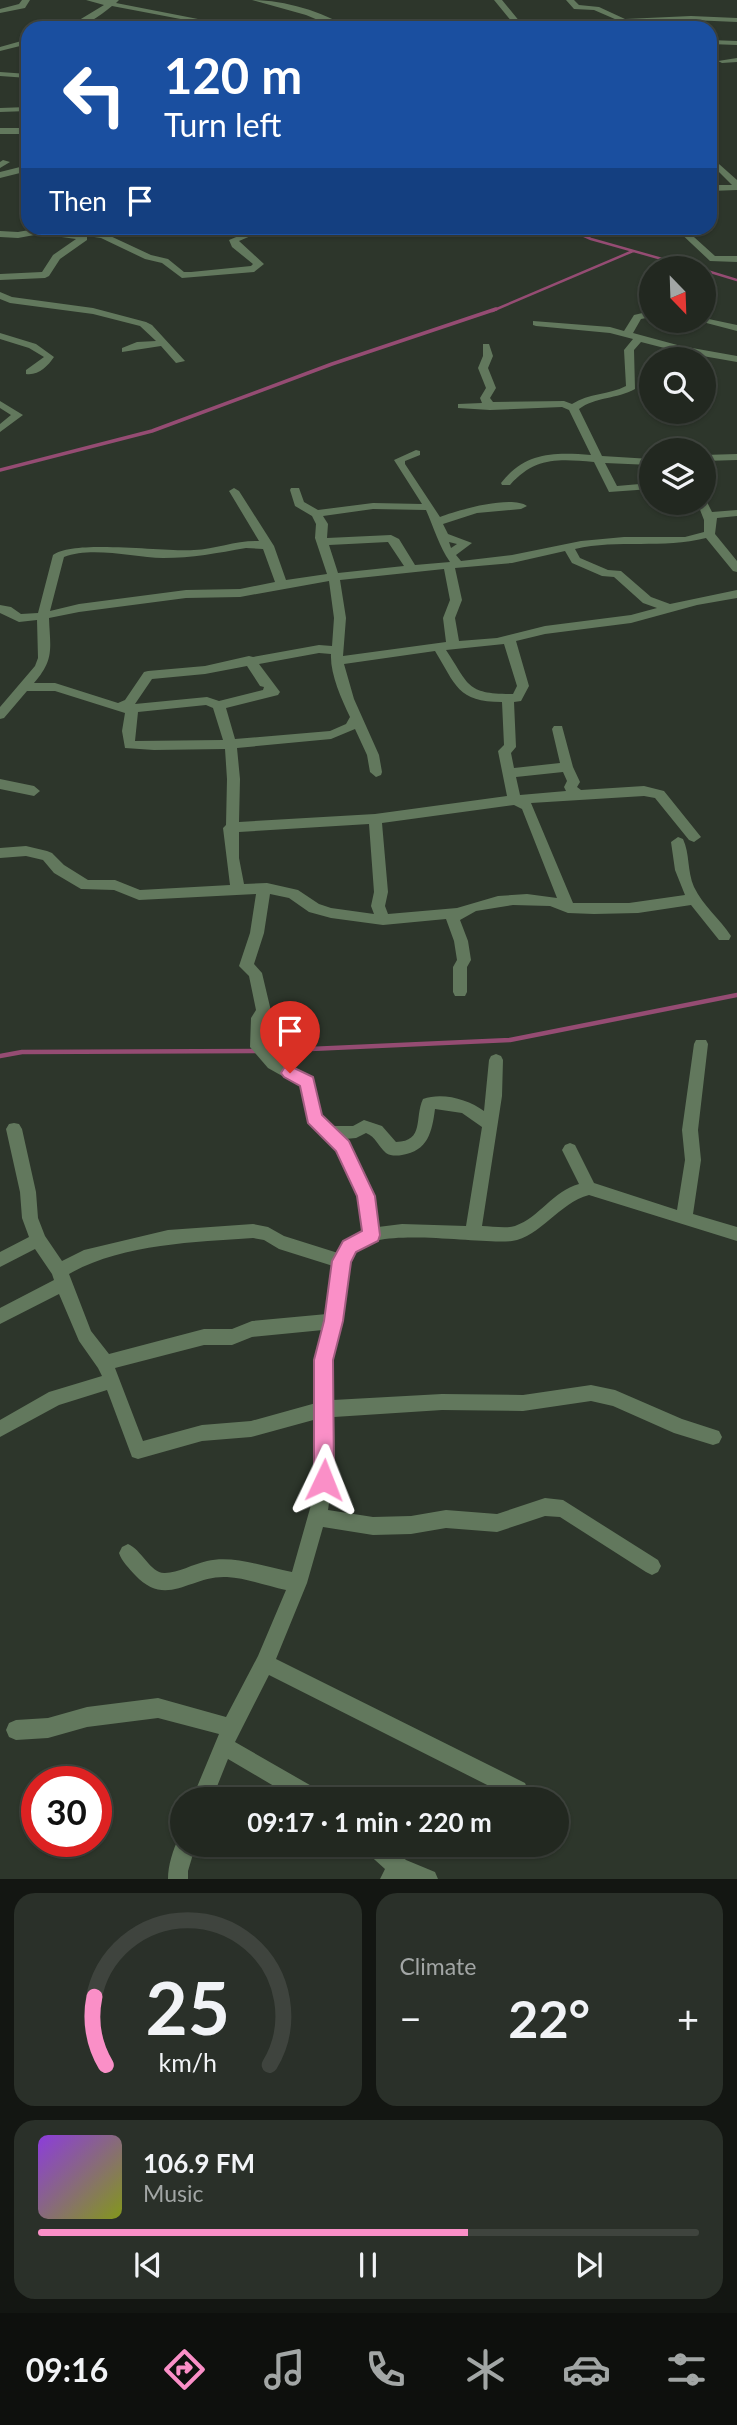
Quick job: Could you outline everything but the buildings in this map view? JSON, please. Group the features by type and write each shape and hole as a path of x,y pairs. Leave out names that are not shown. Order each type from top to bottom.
{"street":[{"path":"0,10 22,6 26,0"},
{"path":"90,0 113,1 175,21"},
{"path":"256,0 309,13 328,21"},
{"path":"498,0 515,21"},
{"path":"570,0 577,6 598,7 614,19 624,21 691,18 737,20"},
{"path":"84,21 99,14 113,1"},
{"path":"717,42 737,43"},
{"path":"0,49 21,44"},
{"path":"722,61 737,60"},
{"path":"0,74 21,76"},
{"path":"0,110 21,109"},
{"path":"0,131 21,131"},
{"path":"717,165 737,186"},
{"path":"0,175 21,170"},
{"path":"717,187 737,186"},
{"path":"0,234 21,234"},
{"path":"77,235 103,236 137,254 165,261 182,275 191,275 254,269 259,264 235,245 234,240 247,235"},
{"path":"687,235 713,259 737,259"},
{"path":"0,276 42,276 56,257 84,236"},
{"path":"0,295 10,300 93,311 143,324 149,327 180,361"},
{"path":"628,333 639,317"},
{"path":"536,323 628,333 680,349 716,353 737,359"},
{"path":"716,323 737,328"},
{"path":"0,336 36,347 46,353 49,357 44,364 30,372"},
{"path":"573,408 588,399 612,396 631,387 629,350 640,337"},
{"path":"126,350 137,345 163,343"},
{"path":"486,346 488,356 483,368 491,388 485,398 490,407"},
{"path":"0,404 18,415 0,429"},
{"path":"462,406 564,404 573,408"},
{"path":"573,408 612,490 639,487"},
{"path":"416,453 399,460 400,464 430,507 443,536 443,545 451,553 453,566 456,600 449,618 453,641 444,647"},
{"path":"506,483 517,467 537,459 595,457 639,460"},
{"path":"716,458 737,457"},
{"path":"295,490 299,504 316,514 321,524 323,542 334,577 340,618 337,656 348,699 373,755 376,772"},
{"path":"234,491 268,546 282,584"},
{"path":"316,514 373,506 430,507"},
{"path":"437,523 442,519 484,509 522,506"},
{"path":"710,520 713,516 737,513"},
{"path":"708,515 709,534 737,568"},
{"path":"0,609 19,618 43,616 79,608 186,594 240,593 334,577 512,559 568,547 624,540 685,540 709,534"},
{"path":"443,536 466,543 451,553"},
{"path":"323,542 391,538 397,543 406,564 414,570"},
{"path":"3,707 35,677 44,658 43,616 59,555 64,551 160,554 214,552 246,542 268,546"},
{"path":"568,547 576,560 607,573 617,574 647,600 670,608"},
{"path":"356,716 355,724 350,729 331,735 203,746 130,744 126,708 148,675 205,670 319,649 337,656 510,640 545,630 631,619 737,593"},
{"path":"444,647 463,690 482,697 517,698 523,686 519,669 511,656 510,640"},
{"path":"25,687 55,687 126,708 208,701 219,705 274,692 269,691 270,685 264,683 249,660"},
{"path":"508,698 510,747 504,751 514,799"},
{"path":"219,705 224,731 231,743 234,781 230,828 238,889"},
{"path":"558,729 574,782 570,787 578,795"},
{"path":"509,773 567,766"},
{"path":"0,783 34,791"},
{"path":"230,828 261,823 375,819 514,799 643,791 659,794 694,837"},
{"path":"514,799 527,806 568,908"},
{"path":"375,819 381,892 378,906 383,920"},
{"path":"678,842 682,852 682,871 694,899 724,936"},
{"path":"0,853 26,850 47,856 59,869 86,885 115,886 139,895 264,889 293,894 314,908 331,913 383,920 457,913 485,902 521,899 552,901 568,908 652,907 674,900 694,899"},
{"path":"264,889 257,933 246,966 255,973 264,1012 258,1018 257,1047 272,1064 307,1082 314,1118 342,1146 366,1196 371,1235"},
{"path":"457,913 453,919 464,960 460,967 460,992"},
{"path":"684,1219 693,1160 690,1129 701,1044"},
{"path":"473,1232 486,1153 487,1123 494,1096 496,1060"},
{"path":"329,1133 356,1132 364,1126 377,1131 392,1149 406,1149 416,1144 424,1134 428,1103 450,1101 479,1113 487,1123"},
{"path":"14,1129 28,1192 30,1218 38,1240 62,1277 85,1336 105,1363 138,1451 201,1433 251,1429 324,1409 442,1402 523,1403 591,1393 615,1398 680,1427 713,1437"},
{"path":"570,1150 589,1188"},
{"path":"207,1787 228,1737 265,1663 298,1583 322,1498 326,1462 324,1360 334,1321 341,1261 349,1247 371,1235 402,1231 513,1234 530,1226 570,1193 589,1188 737,1234"},
{"path":"0,1316 62,1277 84,1257 168,1237 253,1231 268,1234 279,1242 308,1252 341,1261"},
{"path":"0,1260 38,1240"},
{"path":"105,1363 204,1337 232,1337 252,1329 334,1321"},
{"path":"0,1429 55,1398 112,1381"},
{"path":"317,1517 373,1526 411,1525 446,1519 497,1523 545,1507 563,1509 652,1566"},
{"path":"128,1553 150,1577 164,1583 207,1570 227,1568 298,1583"},
{"path":"265,1663 512,1787"},
{"path":"16,1730 48,1728 86,1717 158,1708 228,1737 298,1787"},
{"path":"180,1876 184,1857"},
{"path":"382,1857 394,1873 428,1879"}],"waterway":[{"path":"582,235 651,256"},
{"path":"492,311 633,251"},
{"path":"716,274 737,280"},
{"path":"0,470 152,431 332,364 496,309"},
{"path":"266,1051 510,1040 737,995"},
{"path":"0,1056 22,1052 258,1051"}],"route":[{"path":"290,1073 307,1082 311,1090 309,1097 314,1118 342,1146 366,1196 371,1235 349,1247 341,1261 334,1321 324,1360 324,1480"}]}
